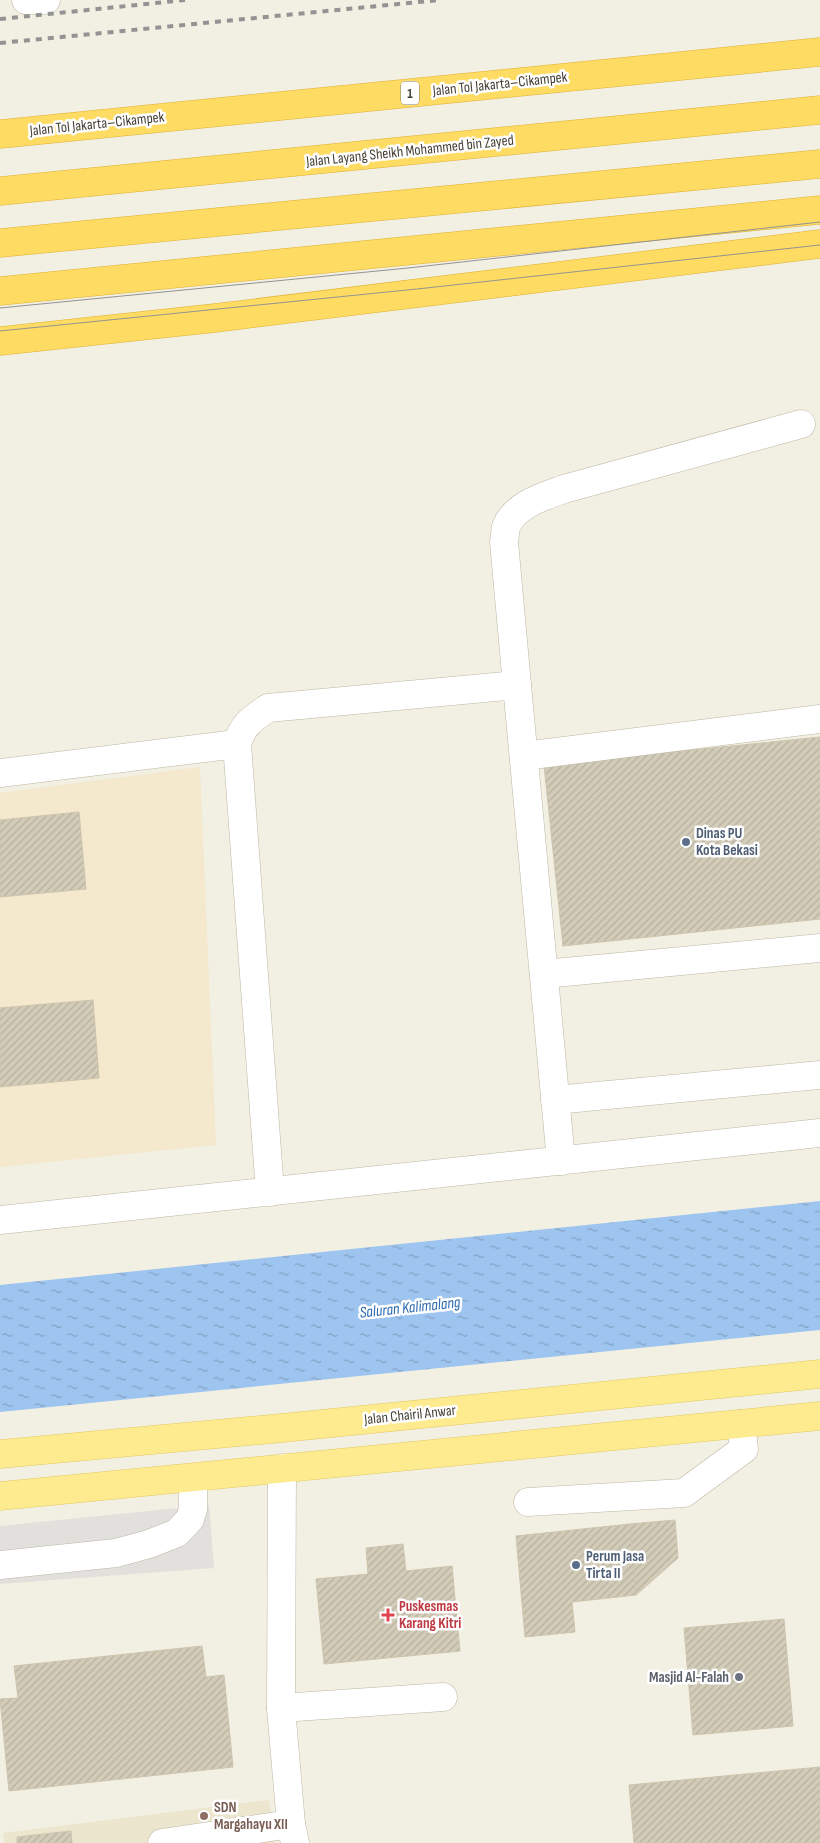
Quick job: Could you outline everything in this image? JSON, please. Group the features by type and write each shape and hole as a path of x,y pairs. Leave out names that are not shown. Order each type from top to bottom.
{"highway":[{"name":"Jalan Tol Jakarta–Cikampek","path":"0,134 820,52"},
{"name":"Jalan Layang Sheikh Mohammed bin Zayed","path":"0,191 820,110"},
{"path":"0,243 820,164"},
{"path":"0,291 820,210"},
{"path":"0,341 216,318 820,244"}],"main road":[{"name":"Jalan Chairil Anwar","path":"0,1454 282,1428 820,1374"},
{"path":"0,1496 820,1416"},
{"path":"282,1428 282,1468"}],"street":[{"path":"26,0 46,0"},
{"path":"561,1161 504,542 506,527 510,520 522,509 538,498 564,489 801,424"},
{"path":"270,1192 238,744 241,732 247,723 268,708 517,686"},
{"path":"524,756 820,719"},
{"path":"0,773 238,744"},
{"path":"544,974 820,948"},
{"path":"555,1100 820,1074"},
{"path":"0,1220 820,1133"},
{"path":"528,1502 684,1493 744,1449 740,1424"},
{"path":"162,1843 293,1834 281,1708 282,1468"},
{"path":"0,1565 116,1553 149,1544 177,1533 190,1518 193,1510 192,1478"},
{"path":"281,1708 443,1697"}],"shaded area":[{"path":"200,767 216,1145 0,1167 0,793"},
{"path":"209,1505 214,1568 0,1584 0,1526"},
{"name":"SDN Margahayu XII","path":"269,1800 275,1843 4,1843 3,1833"}],"water":[{"name":"Saluran Kalimalang","path":"820,1201 820,1330 0,1412 0,1285"}],"building":[{"name":"Dinas PU Kota Bekasi","path":"820,737 820,919 563,946 544,765"},
{"path":"79,812 86,889 0,897 0,820"},
{"path":"93,1000 99,1078 0,1087 0,1008"},
{"path":"675,1520 678,1558 636,1595 630,1524"},
{"name":"Perum Jasa Tirta II","path":"630,1524 636,1595 572,1602 575,1632 525,1637 516,1536"},
{"name":"Puskesmas Karang Kitri","path":"403,1544 406,1571 452,1566 460,1651 324,1664 316,1579 368,1574 366,1548"},
{"name":"Masjid Al-Falah","path":"784,1619 793,1726 693,1735 684,1628"},
{"path":"202,1646 206,1677 224,1675 233,1767 9,1791 0,1699 18,1698 14,1666"},
{"path":"820,1767 820,1843 634,1843 629,1785"},
{"path":"71,1831 72,1843 17,1843 17,1837"}],"tram line":[{"path":"0,308 408,268 820,222"},
{"path":"0,331 417,289 820,245"}],"railway":[{"path":"0,19 185,0"},
{"path":"0,43 439,0"}],"place":[{"name":"Dinas PU Kota Bekasi","path":"686,842"},
{"name":"Perum Jasa Tirta II","path":"576,1565"},
{"name":"Puskesmas Karang Kitri","path":"388,1615"},
{"name":"Masjid Al-Falah","path":"739,1677"},
{"name":"SDN Margahayu XII","path":"204,1816"}]}
